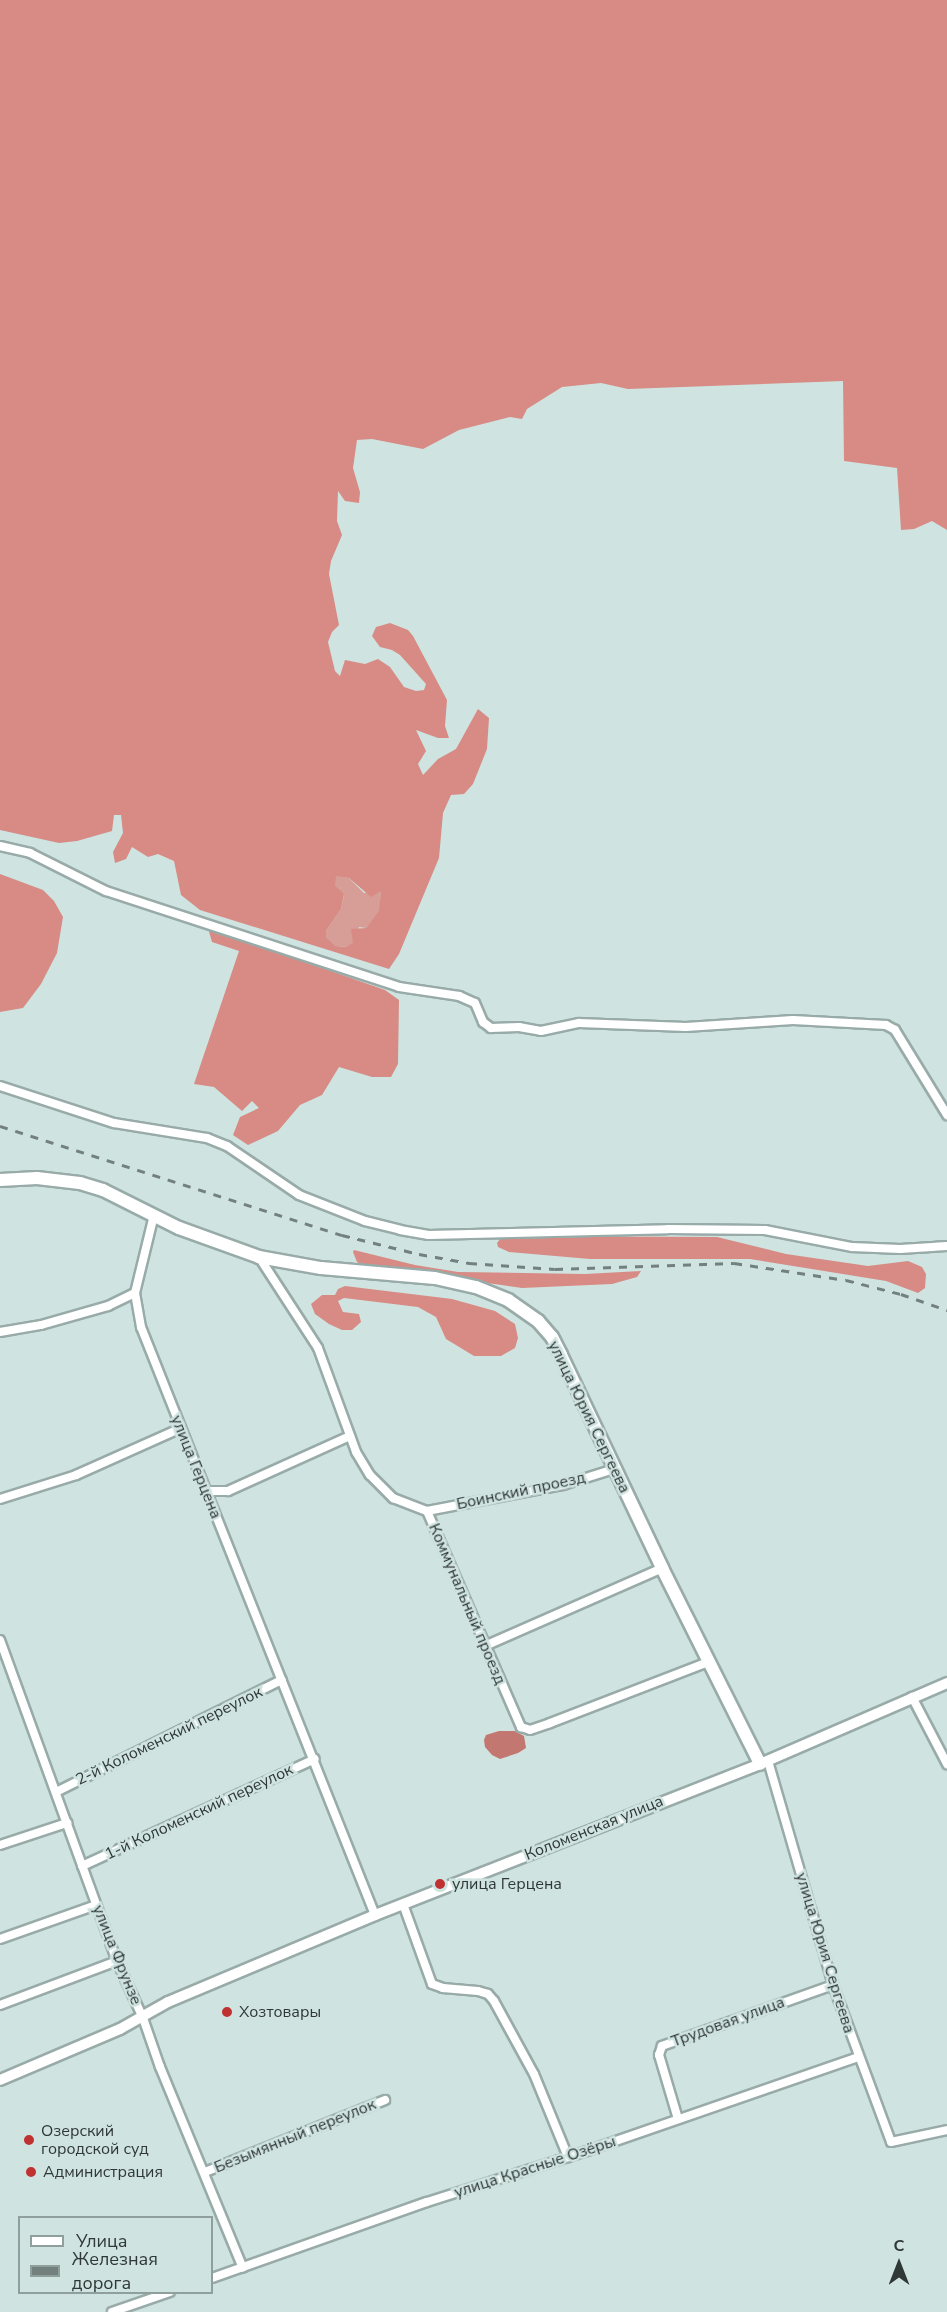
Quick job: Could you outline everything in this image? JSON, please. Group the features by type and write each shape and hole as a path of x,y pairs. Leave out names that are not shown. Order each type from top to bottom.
{"main road":[{"name":"улица Юрия Сергеева","path":"0,1180 37,1178 80,1183 104,1190 178,1228 259,1257 321,1268 435,1278 476,1287 508,1300 538,1321 552,1337 708,1662 764,1762"}],"street":[{"path":"0,846 30,853 106,891 377,980 399,987 459,996 475,1003 483,1022 491,1028 508,1026 541,1031 579,1023 686,1027 794,1020 886,1025 895,1030 947,1115"},
{"path":"0,1086 114,1123 207,1138 227,1146 299,1195 365,1221 429,1235 657,1229 765,1230 852,1247 900,1249 947,1246"},
{"name":"улица Герцена","path":"153,1215 135,1293 141,1327 205,1491 315,1759 375,1915"},
{"name":"Коммунальный проезд","path":"259,1257 318,1348 356,1452 381,1488 393,1498 427,1511 521,1727 530,1730 708,1662"},
{"path":"0,1332 41,1325 108,1306 135,1293"},
{"path":"0,1499 76,1475 181,1428"},
{"path":"205,1491 228,1491 350,1436"},
{"name":"Боинский проезд","path":"427,1511 562,1485 614,1469"},
{"path":"487,1645 662,1568"},
{"name":"улица Фрунзе","path":"0,1640 117,1961 143,2018 160,2067 243,2268"},
{"name":"2-й Коломенский переулок","path":"56,1792 282,1680"},
{"name":"Коломенская улица","path":"0,2080 143,2018 168,2002 375,1915 764,1762 947,1683"},
{"path":"912,1697 947,1764"},
{"name":"1-й Коломенский переулок","path":"82,1866 315,1759"},
{"name":"улица Юрия Сергеева","path":"764,1762 833,1985 891,2142 947,2130"},
{"path":"0,1845 67,1823"},
{"path":"403,1904 432,1984 443,1988 478,1991 488,1994 494,2001 534,2074 568,2157"},
{"path":"0,1939 96,1905"},
{"path":"0,2005 117,1961"},
{"name":"Трудовая улица","path":"678,2119 658,2055 662,2046 833,1985"},
{"name":"улица Красные Озёры","path":"213,2278 427,2202 568,2157 858,2057"},
{"name":"Безымянный переулок","path":"205,2172 385,2100"},
{"path":"111,2312 164,2294"}],"shaded area":[{"path":"0,0 947,0 947,530 932,521 914,529 901,530 897,468 844,461 843,381 628,389 601,383 562,387 527,409 522,419 510,417 459,430 423,449 372,439 357,440 353,468 360,492 359,503 345,501 338,491 337,521 342,535 331,561 329,574 339,625 332,632 328,642 335,671 340,676 345,660 365,664 378,659 390,667 404,687 416,691 424,690 426,684 400,655 380,647 372,636 376,627 390,623 408,630 447,700 445,726 449,738 438,738 416,730 426,751 418,764 423,775 438,759 456,749 478,709 489,718 487,749 473,784 464,794 451,795 443,813 439,858 399,954 389,969 200,910 181,895 174,861 158,854 148,857 132,847 126,859 115,863 113,852 123,833 121,815 114,815 112,831 77,841 59,843 0,830","holes":["336,876 349,878 371,897 381,891 379,911 366,928 351,929 353,943 346,947 336,946 326,937 326,931 341,909 344,894 335,885"]},
{"path":"0,874 43,890 54,901 63,917 57,953 41,984 23,1008 0,1012"},
{"path":"335,875 349,878 364,893 381,890 380,911 366,928 359,927 353,944 347,947 336,946 326,937 326,931 341,909 344,895 335,885"},
{"path":"208,928 385,990 399,1000 398,1064 391,1077 372,1077 339,1067 322,1095 300,1105 278,1131 248,1145 233,1135 240,1117 259,1108 252,1101 242,1111 214,1087 194,1084 239,951 212,942"},
{"path":"512,1236 717,1237 786,1254 868,1266 908,1261 922,1267 926,1274 925,1288 918,1293 886,1281 750,1259 590,1259 509,1252 498,1247 497,1243 501,1238"},
{"path":"354,1250 415,1265 458,1272 585,1274 641,1271 637,1277 612,1284 522,1288 362,1265 357,1262"},
{"path":"345,1286 452,1299 495,1311 515,1324 518,1338 515,1348 501,1356 474,1356 446,1339 436,1317 418,1307 344,1298 338,1301 343,1312 359,1314 361,1322 352,1330 342,1330 315,1314 311,1304 322,1295 335,1295 338,1289"},
{"path":"499,1731 515,1731 524,1736 526,1748 500,1759 492,1755 485,1747 484,1740 486,1735"}],"railway":[{"path":"0,1126 342,1235 419,1254 469,1263 555,1269 734,1263 846,1280 901,1294 947,1310"}],"place":[{"name":"улица Герцена","path":"440,1884"},
{"name":"Хозтовары","path":"227,2012"},
{"name":"Озерский городской суд","path":"29,2140"},
{"name":"Администрация","path":"31,2172"}]}
